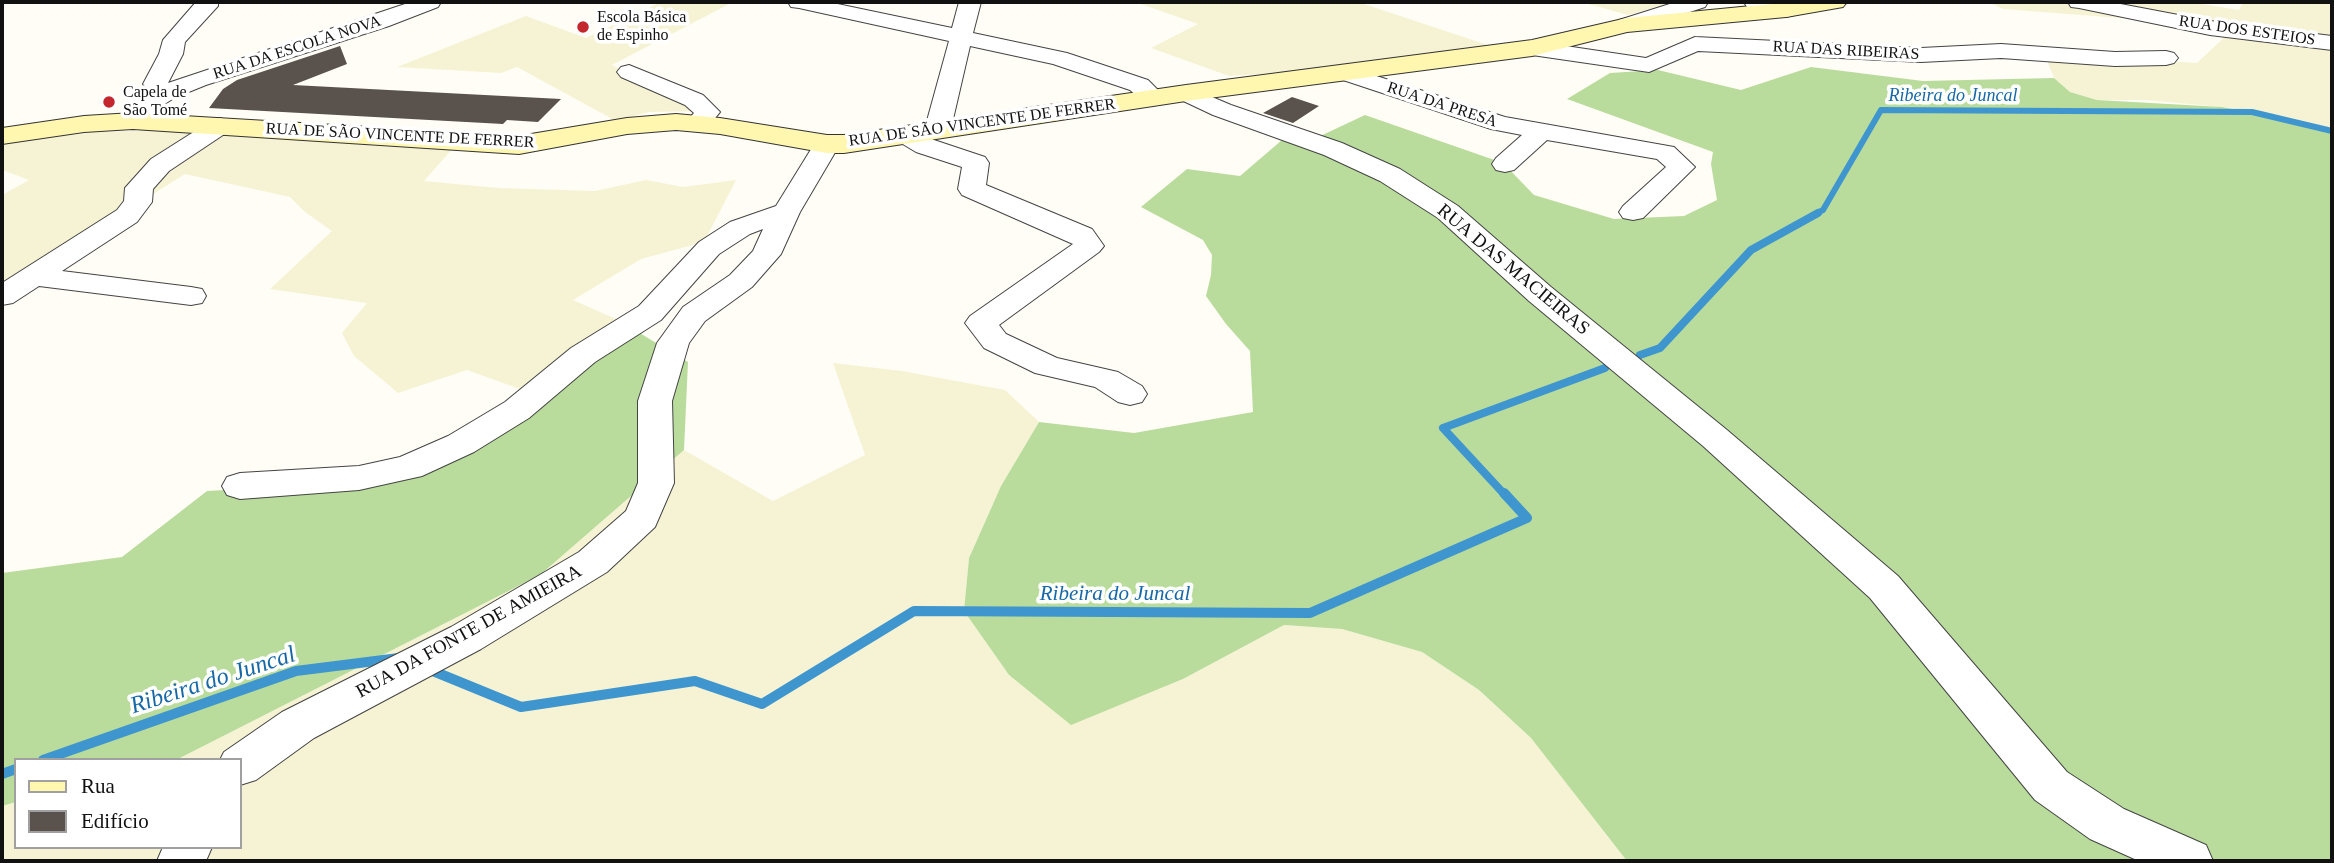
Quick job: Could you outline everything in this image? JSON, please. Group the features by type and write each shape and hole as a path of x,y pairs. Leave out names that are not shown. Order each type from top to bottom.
{"street":[{"path":"165,93 155,84 171,54 174,40 207,6 206,2"},
{"name":"RUA DA ESCOLA NOVA","path":"133,121 145,106 165,93 430,2"},
{"path":"799,2 1059,58 1139,85 1154,98"},
{"path":"939,128 970,2"},
{"path":"1628,25 1697,2"},
{"path":"1755,2 1786,10"},
{"name":"RUA DE SÃO VINCENTE DE FERRER","path":"2,136 84,124 133,121 519,145 539,144 654,122 698,123 827,144 1532,48 1628,25 1786,10 1835,2"},
{"name":"RUA DOS ESTEIOS","path":"2079,2 2210,28 2332,43"},
{"path":"2210,28 2226,7"},
{"name":"RUA DAS RIBEIRAS","path":"1532,48 1649,65 1695,44 1870,54 1920,55 2001,51 2115,59 2166,58"},
{"path":"629,72 694,100 708,111 698,123"},
{"name":"RUA DA PRESA","path":"1345,73 1500,124 1665,153 1682,167 1633,212"},
{"name":"RUA DAS MACIEIRAS","path":"1186,93 1222,110 1333,149 1390,175 1448,212 1540,294 1736,457 1884,587 2051,786 2107,824 2189,861"},
{"path":"2,296 127,216 138,202 139,188 160,165 220,126"},
{"path":"1505,164 1540,133"},
{"path":"905,135 925,146 976,163 972,189 1082,235 1089,246 981,323 985,332 995,341 1047,366 1106,379 1130,394"},
{"name":"RUA DA FONTE DE AMIEIRA","path":"242,765 298,725 466,638 593,562 642,518 656,483 655,401 673,343 694,314 741,281 766,254 786,212 827,144"},
{"path":"240,486 359,478 409,467 461,444 517,410 583,355 649,313 709,248 740,228 786,212"},
{"path":"32,276 191,296"}],"shaded area":[{"path":"661,2 733,2 612,65 703,111 649,112 616,121 517,67 501,73 397,67 526,16 586,38"},
{"path":"1135,2 1358,2 1503,50 1327,70 1229,76 1151,48 1198,24"},
{"path":"1581,2 1674,2 1628,15"},
{"path":"1988,2 2190,2 2239,10 2243,2 2332,2 2332,128 2222,107 2145,100 2097,100 2070,92 2054,78 2044,53 2197,63 2230,32 2146,20 2003,9"},
{"path":"161,130 409,148 454,147 424,181 498,188 595,191 646,180 683,187 736,180 704,242 641,259 573,300 618,320 531,393 467,370 398,393 354,356 342,333 367,303 270,289 332,231 305,212 290,197 185,174 2,289 2,195 29,180 2,170 2,143 94,132"},
{"path":"833,363 902,371 1005,390 1039,422 1001,486 969,558 964,611 1009,675 1071,724 1183,679 1284,625 1342,629 1422,652 1479,690 1531,738 1627,861 2,861 2,806 14,803 14,849 242,849 242,758 180,758 540,575 684,450 773,501 865,455"}],"green space":[{"path":"1811,67 1923,81 2054,78 2070,92 2097,100 2222,107 2332,128 2332,861 1627,861 1531,738 1479,690 1422,652 1342,629 1284,625 1183,679 1071,725 1009,675 964,611 969,558 1001,486 1039,422 1134,433 1253,412 1250,351 1206,296 1212,255 1203,240 1141,207 1187,169 1240,176 1282,140 1316,138 1365,115 1503,163 1534,195 1614,219 1684,216 1717,200 1711,164 1713,152 1567,99 1610,73 1658,70 1741,90"},
{"path":"618,320 688,362 684,450 540,575 180,758 14,758 14,803 2,806 2,573 122,557 207,491 354,483 426,462"}],"building":[{"path":"340,46 347,64 293,85 561,99 538,122 507,120 503,124 209,108 223,89 237,80"},
{"path":"1292,97 1319,106 1293,123 1263,113"}],"waterway":[{"name":"Ribeira do Juncal","path":"1815,214 1823,210 1881,110 2252,112 2332,131"},
{"name":"Ribeira do Juncal","path":"1640,355 1660,348 1751,250 1818,213"},
{"name":"Ribeira do Juncal","path":"1505,495 1443,428 1605,368"},
{"name":"Ribeira do Juncal","path":"428,669 521,707 695,681 762,704 914,611 1310,613 1527,518 1504,493"},
{"name":"Ribeira do Juncal","path":"49,758 296,671 399,658"},
{"name":"Ribeira do Juncal","path":"2,774 14,770"}],"place":[{"name":"Escola Básica de Espinho","path":"583,27"},
{"name":"Capela de São Tomé","path":"109,102"}]}
